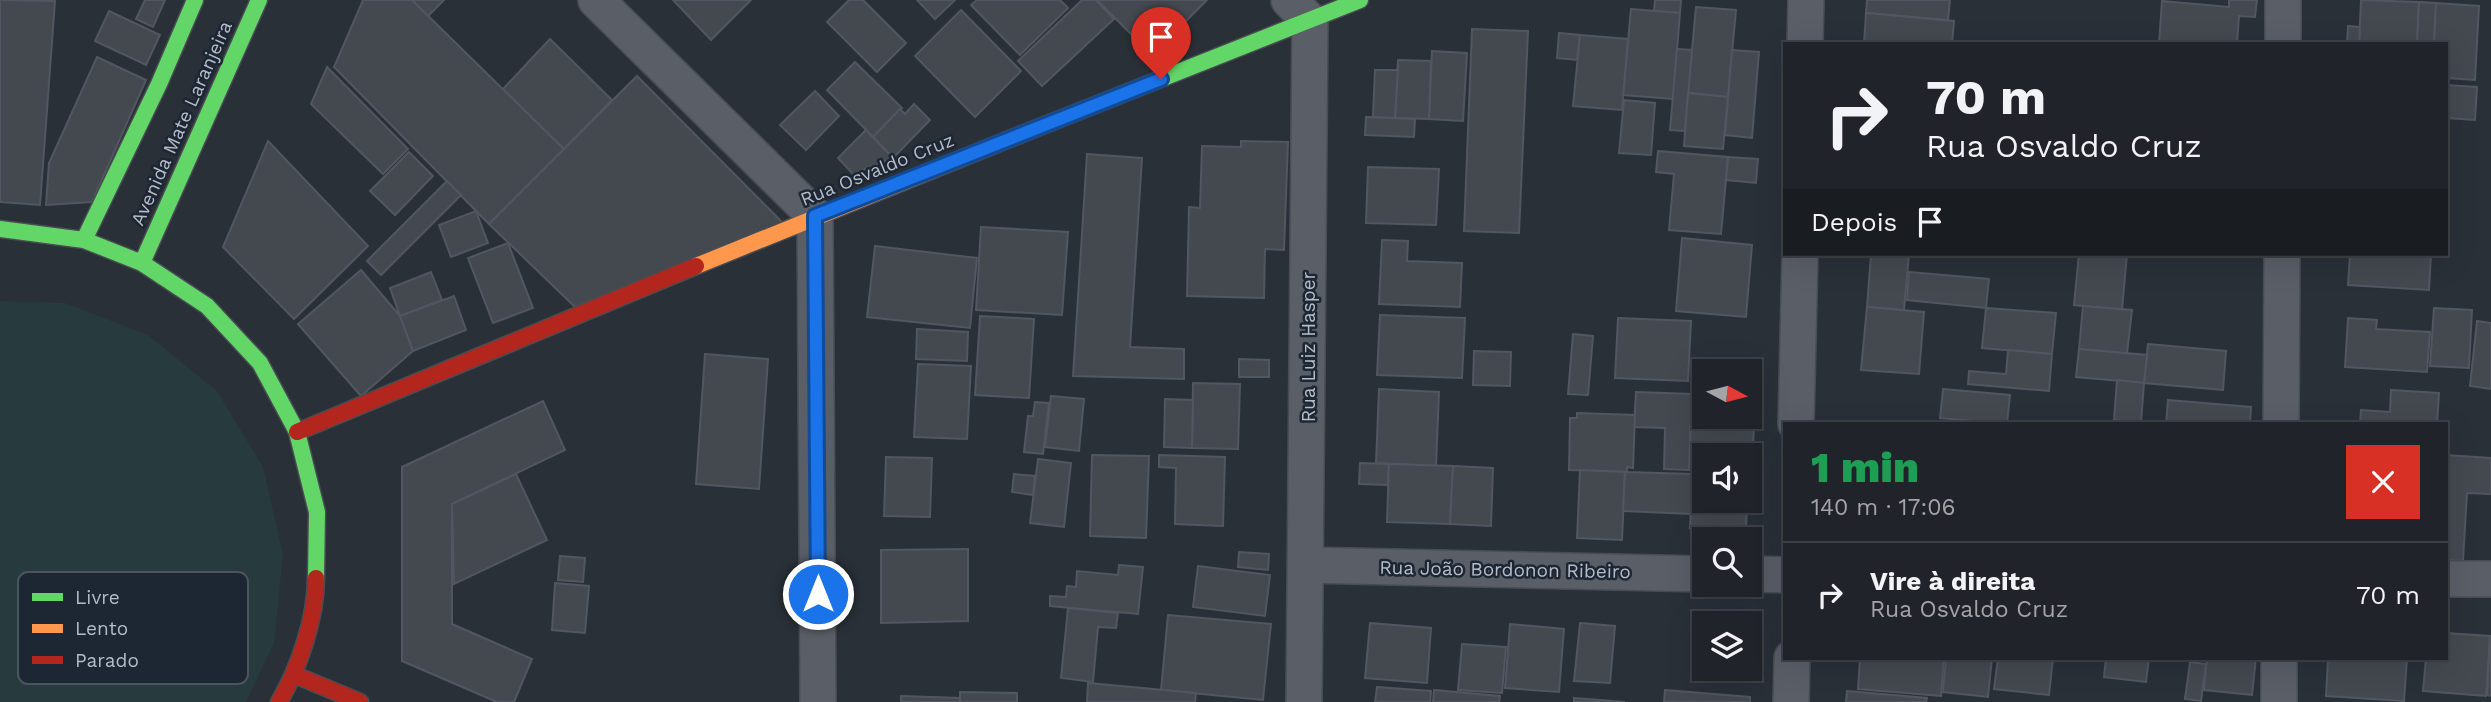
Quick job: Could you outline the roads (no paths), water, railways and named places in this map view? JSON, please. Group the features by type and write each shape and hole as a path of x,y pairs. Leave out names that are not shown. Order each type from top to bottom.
{"main road":[{"name":"Avenida Mate Laranjeira","path":"84,240 159,84 195,0"},
{"name":"Avenida Mate Laranjeira","path":"142,263 259,0"},
{"name":"Rua Osvaldo Cruz","path":"296,432 1300,10 1360,0"},
{"path":"0,229 84,240 142,263 207,306 260,363 296,432 317,512 316,595 295,674 279,702"},
{"path":"295,674 360,702"}],"street":[{"path":"596,0 815,216 818,702"},
{"path":"1805,42 1806,0"},
{"path":"2283,0 2283,42"},
{"name":"Rua Luiz Hasper","path":"1300,10 1306,565 1304,702"},
{"path":"1796,422 1800,256"},
{"path":"2281,256 2281,422"},
{"name":"Rua João Bordonon Ribeiro","path":"1306,565 1692,573"},
{"path":"1762,575 1783,575"},
{"path":"2448,579 2491,579"},
{"path":"1791,660 1791,702"},
{"path":"2279,660 2279,702"}]}
